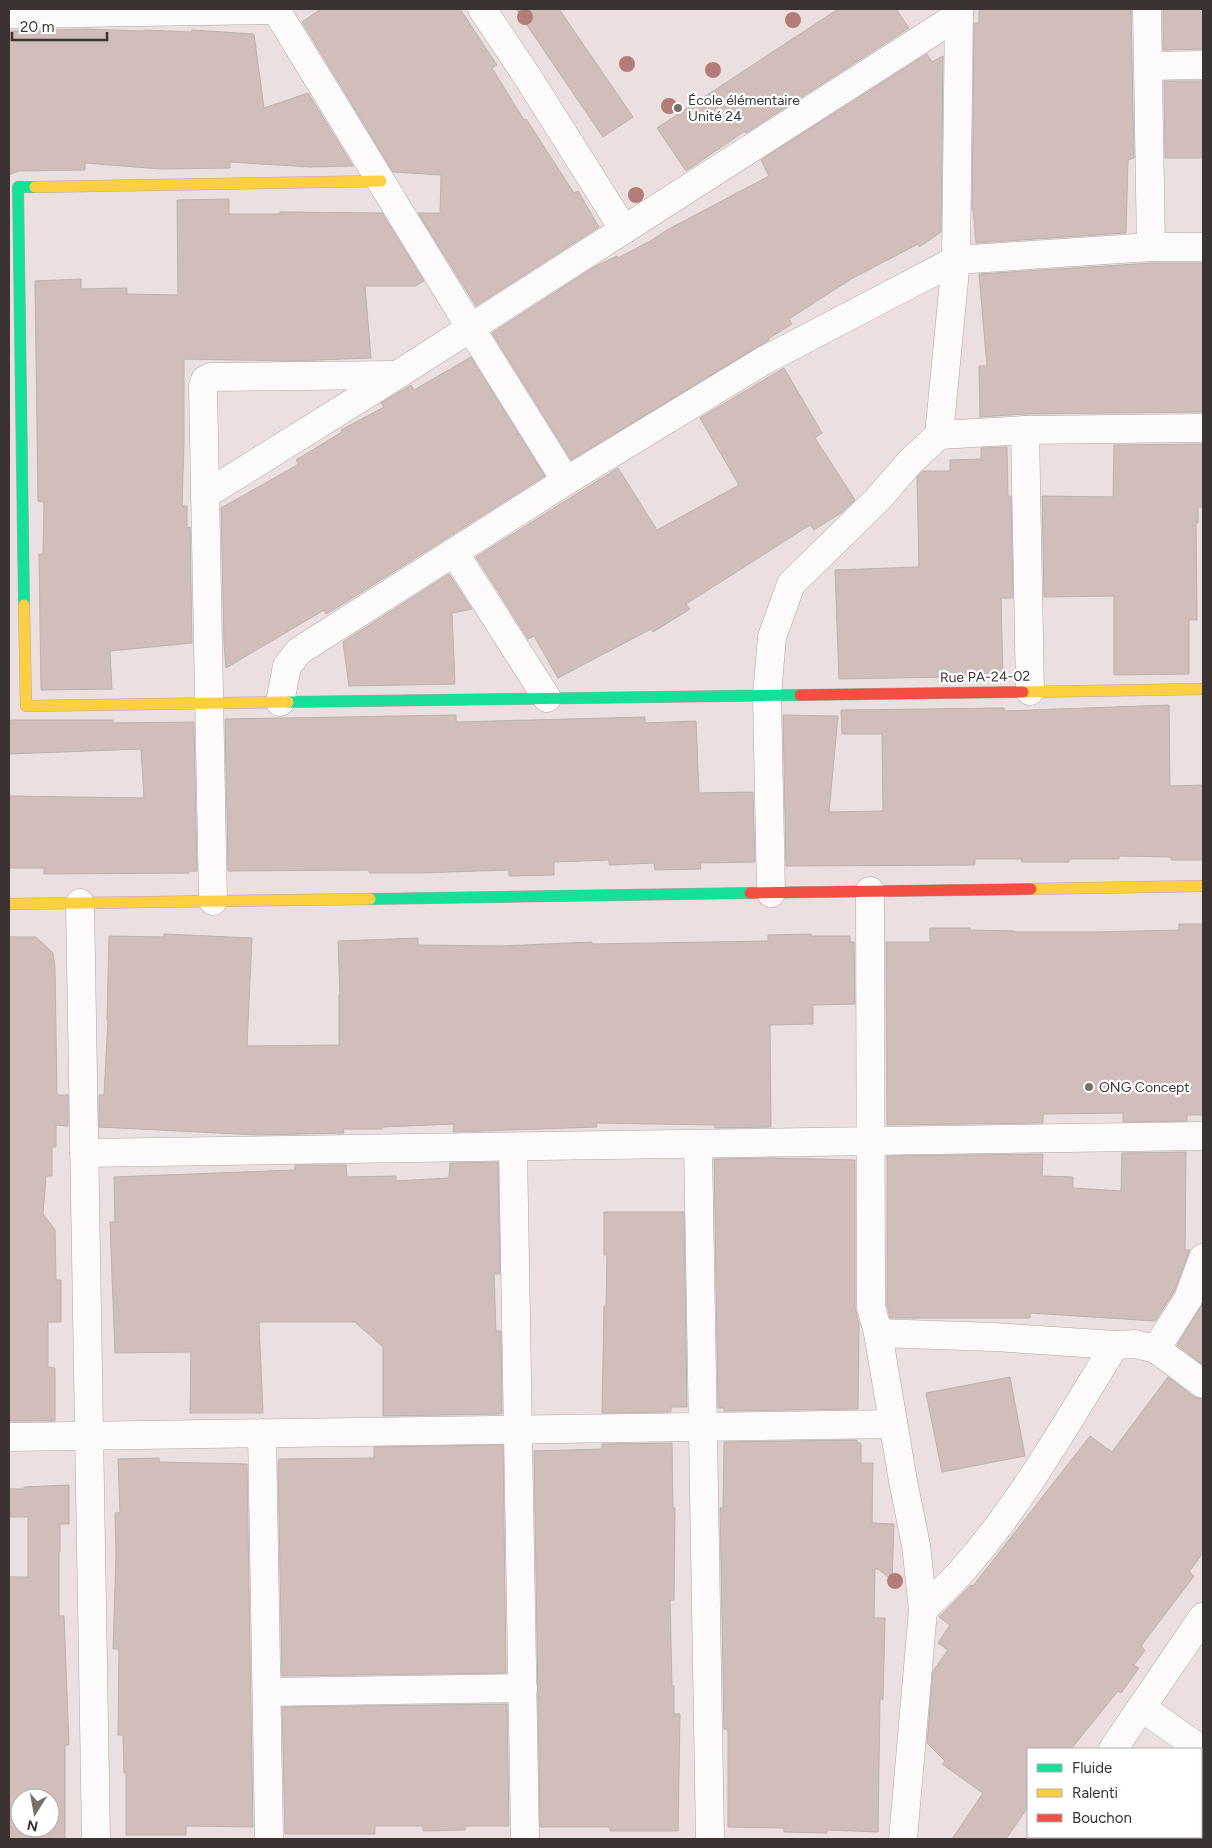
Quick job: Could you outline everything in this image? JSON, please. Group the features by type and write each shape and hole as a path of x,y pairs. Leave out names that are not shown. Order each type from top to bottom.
{"street":[{"path":"9,14 277,9 566,481"},
{"path":"482,9 527,76 624,230"},
{"path":"1147,9 1151,247"},
{"path":"205,495 624,230 959,12"},
{"path":"939,435 956,260 959,12"},
{"path":"1148,66 1203,65"},
{"path":"15,473 18,188 381,181"},
{"path":"280,702 287,666 299,651 566,481 763,361 956,260 1151,247 1203,247"},
{"path":"213,901 205,495 205,380 211,377 396,375"},
{"path":"771,893 768,695 772,637 790,584 878,499 910,462 939,435 1025,430 1203,428"},
{"path":"1025,430 1030,691"},
{"name":"Rue PA-24-02","path":"15,473 26,706 1203,689"},
{"path":"454,552 547,698"},
{"path":"9,904 1203,886"},
{"path":"870,891 871,1307 878,1333 916,1545 923,1610 903,1839"},
{"path":"80,903 96,1839"},
{"path":"84,1153 513,1148 1203,1136"},
{"path":"698,1144 710,1839"},
{"path":"513,1148 525,1839"},
{"path":"1156,1349 1188,1299 1203,1258"},
{"path":"878,1333 994,1337 1115,1345 1135,1344 1156,1349 1203,1384"},
{"path":"923,1610 960,1573 985,1542 1037,1470 1115,1345"},
{"path":"9,1437 893,1424"},
{"path":"262,1433 269,1839"},
{"path":"1114,1748 1203,1617"},
{"path":"267,1692 523,1688"},
{"path":"1142,1707 1199,1748"}],"building":[{"path":"321,9 460,9 497,65 492,68 524,120 526,119 574,193 578,191 599,227 476,306 418,213 440,213 441,175 393,172 302,22"},
{"path":"516,9 559,9 633,117 603,137"},
{"path":"838,9 896,9 909,28 746,133 745,131 686,171 657,128"},
{"path":"979,9 1131,9 1134,158 1128,160 1126,233 976,243 972,210 974,23 979,23"},
{"path":"1163,9 1203,9 1203,49 1163,50"},
{"path":"87,29 191,32 192,30 254,34 264,108 308,93 353,166 310,167 230,162 230,168 161,169 85,163 85,170 18,171 9,175 9,31"},
{"path":"927,54 932,62 943,56 941,232 919,247 918,244 851,279 789,319 792,324 769,340 571,460 492,333 594,267 617,256 618,258 769,176 761,160"},
{"path":"1164,81 1203,81 1203,158 1165,158"},
{"path":"229,199 229,214 280,214 280,212 382,213 424,281 415,286 365,286 371,358 290,361 184,359 182,506 187,506 187,528 190,527 192,643 110,651 112,689 41,690 39,554 43,554 44,502 38,501 35,281 81,279 81,289 127,288 127,294 178,295 177,200"},
{"path":"1152,263 1203,263 1203,412 1025,414 980,417 979,366 987,366 979,274"},
{"path":"471,357 545,476 338,607 326,614 324,610 226,668 221,508 299,464 296,460 342,432 341,430 384,407 381,403 411,385 414,390"},
{"path":"784,368 822,433 815,438 855,500 841,513 814,530 810,525 686,604 690,609 653,632 651,629 558,678 534,636 528,639 476,557 618,468 657,530 739,485 700,418"},
{"path":"1203,444 1203,507 1198,507 1198,523 1196,523 1197,620 1189,620 1189,674 1114,675 1114,596 1044,597 1042,496 1113,497 1114,445"},
{"path":"1007,447 1008,496 1011,496 1013,598 1001,598 1003,676 839,679 835,570 919,567 917,477 923,471 950,471 950,460 981,459 981,448"},
{"path":"449,574 472,609 452,613 455,684 349,686 343,642"},
{"path":"1169,705 1170,786 1203,785 1203,860 1171,860 1171,857 1119,856 1119,859 1069,859 1069,862 975,859 975,865 786,866 783,715 838,716 829,812 883,811 882,734 842,734 841,710 1004,708 1004,711"},
{"path":"456,715 456,722 645,717 645,723 696,721 699,793 753,792 755,862 700,863 701,869 655,870 654,863 609,865 609,860 554,862 554,875 509,876 509,870 419,873 369,873 369,870 228,871 225,719"},
{"path":"9,720 113,720 113,723 194,722 197,871 189,871 189,873 44,874 44,868 9,868 9,796 144,798 141,749 9,754"},
{"path":"1179,924 1203,924 1203,1115 1187,1115 1187,1121 1123,1122 1123,1113 1043,1114 1043,1123 887,1125 886,942 930,942 930,928 970,928 970,930 1015,932 1095,932 1179,930"},
{"path":"164,934 252,938 247,1046 339,1045 338,941 418,938 418,945 503,946 592,942 592,944 768,941 768,935 811,934 811,936 850,936 850,942 854,942 855,1004 813,1005 813,1024 770,1025 771,1127 715,1128 715,1125 596,1123 597,1127 453,1132 454,1124 382,1127 382,1129 343,1129 344,1133 258,1135 99,1127 99,1095 104,1095 108,1020 109,936 164,937"},
{"path":"9,937 36,937 53,953 55,969 57,1095 68,1095 68,1126 56,1125 56,1147 52,1147 52,1176 46,1176 43,1214 55,1230 56,1280 61,1280 61,1322 48,1322 48,1367 55,1368 55,1421 9,1421"},
{"path":"1186,1152 1185,1250 1190,1250 1174,1292 1155,1321 1030,1313 1030,1318 890,1318 887,1305 887,1156 1043,1154 1042,1176 1073,1177 1073,1188 1121,1191 1122,1153"},
{"path":"714,1159 855,1160 855,1307 859,1324 858,1409 724,1411 724,1408 718,1408"},
{"path":"498,1162 500,1274 494,1274 496,1331 501,1331 502,1414 383,1416 383,1347 355,1322 259,1322 263,1413 190,1413 191,1352 115,1353 110,1222 115,1222 114,1177 295,1170 295,1165 346,1165 347,1177 396,1176 396,1181 449,1178 450,1163"},
{"path":"604,1212 684,1212 687,1407 671,1407 671,1412 602,1413 607,1255 604,1255"},
{"path":"1203,1303 1203,1365 1177,1345"},
{"path":"1010,1377 1025,1456 942,1472 926,1393"},
{"path":"1168,1377 1194,1397 1203,1399 1203,1553 1189,1572 1194,1576 1141,1646 1145,1650 1134,1665 1139,1668 1121,1693 1118,1691 1072,1748 1027,1748 1027,1808 1006,1839 952,1839 983,1793 942,1764 945,1761 927,1743 933,1671 948,1650 938,1643 950,1625 939,1617 971,1585 973,1586 1090,1436 1112,1452"},
{"path":"857,1440 857,1443 861,1443 861,1463 873,1463 872,1523 894,1524 892,1580 878,1569 875,1569 874,1618 885,1618 883,1700 880,1698 878,1832 827,1830 827,1833 784,1832 784,1828 728,1827 728,1729 724,1729 720,1508 723,1508 724,1442"},
{"path":"672,1443 673,1508 675,1508 674,1600 670,1600 674,1714 680,1714 678,1831 610,1831 610,1827 540,1827 534,1451 602,1449 602,1444"},
{"path":"503,1445 506,1673 282,1676 279,1459 374,1458 374,1447"},
{"path":"159,1458 159,1462 247,1464 253,1827 186,1826 186,1835 126,1835 126,1773 124,1773 123,1735 118,1735 119,1649 113,1649 116,1554 115,1513 120,1513 118,1459"},
{"path":"69,1485 69,1524 60,1524 59,1552 59,1616 64,1616 69,1745 65,1745 65,1839 9,1839 9,1577 28,1577 28,1517 9,1517 9,1489 24,1489 24,1487"},
{"path":"507,1704 509,1826 465,1826 465,1830 423,1831 423,1826 375,1826 375,1834 285,1834 282,1707"}],"traffic: fast":[{"path":"24,605 18,187 35,187"},
{"path":"288,702 800,695"},
{"path":"370,899 750,893"}],"traffic: slow":[{"path":"35,187 381,181"},
{"path":"24,605 26,706 288,702"},
{"path":"1023,692 1203,689"},
{"path":"1031,889 1203,886"},
{"path":"9,904 370,899"}],"traffic: jam":[{"path":"800,695 1023,692"},
{"path":"750,893 1031,889"}],"place":[{"name":"École élémentaire Unité 24","path":"678,108"},
{"name":"ONG Concept","path":"1089,1087"}]}
